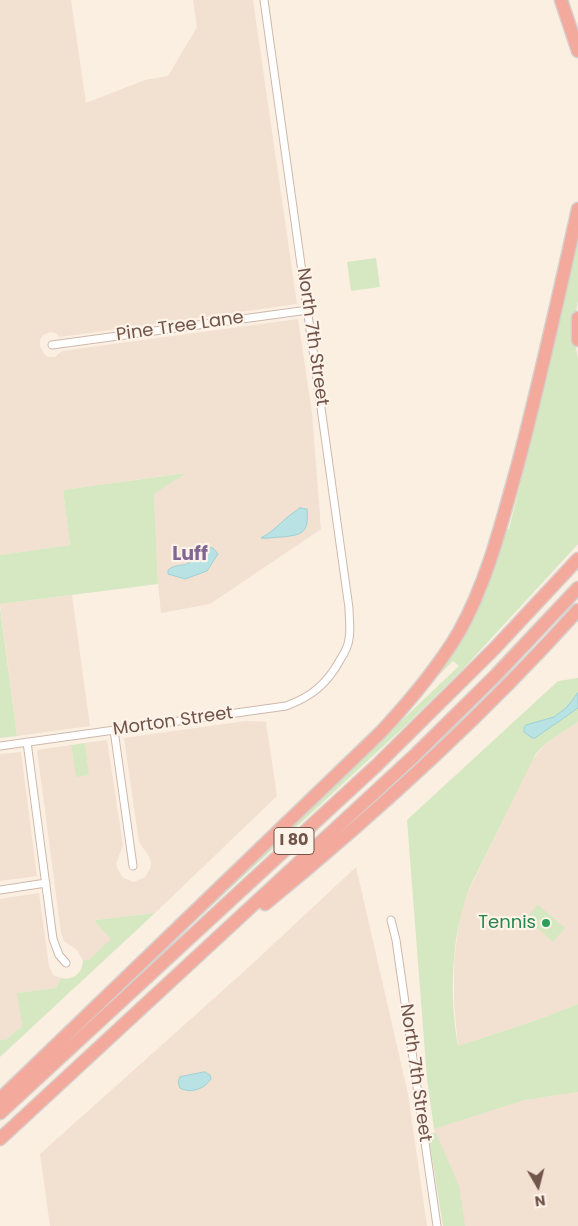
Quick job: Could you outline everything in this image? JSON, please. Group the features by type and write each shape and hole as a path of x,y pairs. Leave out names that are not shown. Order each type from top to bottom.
{"highway":[{"path":"562,0 578,32"},
{"path":"562,0 578,52"},
{"path":"0,1099 380,733 414,696 459,632 479,590 497,537 540,379 578,209"},
{"path":"578,318 578,340"},
{"name":"I 80","path":"0,1114 390,752 495,648 578,560"},
{"name":"I 80","path":"0,1138 442,729 578,588"},
{"path":"166,986 338,844 418,773 512,682 578,610"},
{"path":"562,627 578,617"}],"street":[{"name":"North 7th Street","path":"264,0 349,608 349,640 334,672"},
{"name":"Pine Tree Lane","path":"52,345 308,310"},
{"name":"Morton Street","path":"0,746 286,706 301,701 314,693 334,672"},
{"path":"114,730 133,866"},
{"path":"27,742 54,939 59,955 66,963"},
{"path":"0,890 46,883"},
{"name":"North 7th Street","path":"391,920 396,940 437,1226"}],"shaded area":[{"path":"0,0 71,0 86,103 145,80 168,76 197,27 193,0 253,0 297,304 60,337 56,333 50,332 43,335 40,340 40,346 44,354 48,357 55,357 62,351 298,319 312,413 321,529 210,604 161,613 154,494 185,473 63,490 70,545 0,555"},
{"path":"72,595 90,726 17,736 0,604"},
{"path":"246,721 266,722 277,796 155,913 95,920 112,939 88,960 83,960 77,950 64,941 61,933 37,750 71,745 76,776 89,775 85,743 107,740 123,845 116,864 123,878 134,882 145,877 151,863 150,858 139,842 124,738"},
{"path":"578,722 578,1004 537,1020 458,1046 454,1003 454,960 464,901 530,763 546,743"},
{"path":"21,752 37,876 0,881 0,754"},
{"path":"356,867 408,1094 427,1226 50,1226 40,1154 250,966"},
{"path":"39,893 49,966 53,975 61,978 56,988 18,993 22,1026 7,1039 0,1040 0,899"},
{"path":"578,1092 578,1226 447,1226 434,1129 525,1100"}],"green space":[{"path":"578,225 578,300 573,330 578,359 578,544 463,669 405,726 121,990 119,988 459,666 453,661 437,677 435,674 504,529 509,529 532,436"},
{"path":"376,258 380,287 351,291 347,262"},
{"path":"186,473 154,494 158,584 0,604 0,555 70,545 63,490"},
{"path":"0,607 17,736 0,738"},
{"path":"578,678 578,722 546,743 535,755 469,889 458,927 455,947 453,1007 458,1046 537,1020 578,1004 578,1092 525,1100 434,1129 427,1079 407,820 558,681"},
{"path":"85,743 89,775 76,777 71,745"},
{"name":"Tennis","path":"538,905 565,928 553,942 526,918"},
{"path":"155,913 0,1057 0,1040 7,1039 22,1026 17,993 56,988 61,978 70,978 76,975 83,965 83,960 88,960 111,939 95,920"},
{"path":"428,1133 436,1133 459,1186 465,1226 443,1226"}],"water":[{"path":"300,508 307,509 307,523 303,531 289,536 261,538 290,515"},
{"path":"207,547 213,548 218,554 207,571 185,579 168,574 168,570 187,564 194,557 197,550"},
{"path":"578,693 578,708 535,738 524,732 526,725 554,717 566,708"},
{"path":"205,1072 210,1075 211,1079 205,1085 197,1090 188,1091 180,1088 178,1082 180,1077"}],"place":[{"name":"Tennis","path":"546,923"}],"district":[{"name":"Luff","path":"190,555"}]}
